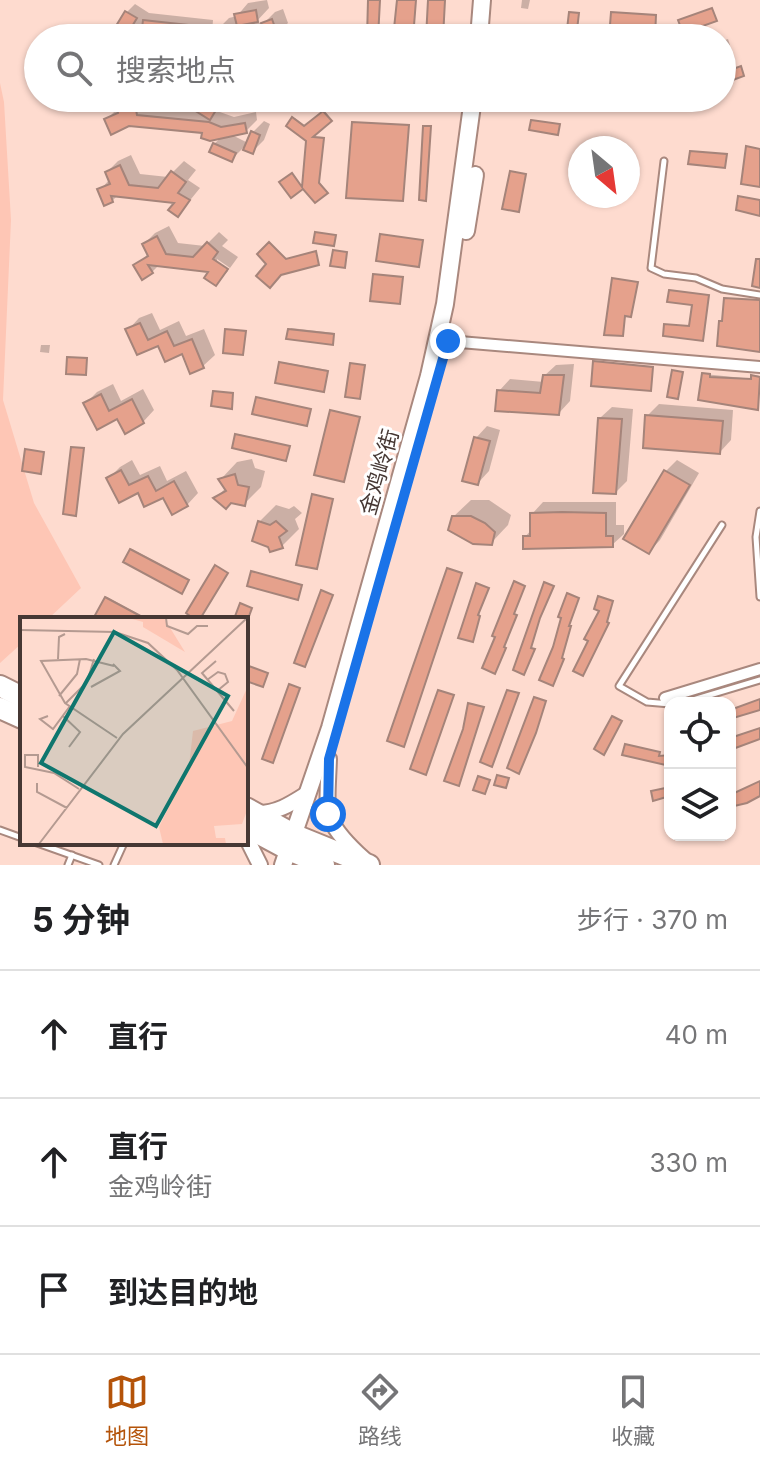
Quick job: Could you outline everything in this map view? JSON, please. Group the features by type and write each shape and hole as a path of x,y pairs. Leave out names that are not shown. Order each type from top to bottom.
{"highway":[{"path":"0,686 20,696"},
{"path":"0,708 20,717"},
{"path":"250,816 294,851 324,865"},
{"path":"294,851 370,865"}],"main road":[{"path":"480,24 482,0"},
{"path":"491,24 493,0"},
{"name":"金鸡岭街","path":"294,851 429,376 445,304 471,112"},
{"name":"金鸡岭街","path":"294,851 329,759 448,341 482,112"},
{"path":"329,759 328,814 344,840 370,865"},
{"path":"250,816 270,813 308,793"},
{"path":"248,841 260,865"}],"street":[{"path":"448,341 760,367"},
{"path":"679,697 760,669"}],"lane":[{"path":"664,161 651,268 664,274 696,278 722,289 760,295"},
{"path":"760,511 756,537 760,597"},
{"path":"664,701 647,702 619,686 722,525"},
{"path":"703,697 760,680"},
{"path":"0,830 20,837"},
{"path":"43,845 99,865"},
{"path":"114,865 123,845"},
{"path":"68,865 72,855"}],"shaded area":[{"path":"0,83 4,102 11,220 3,400 34,503 81,588 50,617 20,617 20,645 0,663"}],"building":[{"path":"368,0 380,0 379,24 367,24"},
{"path":"397,0 416,0 414,24 394,24"},
{"path":"428,0 445,0 444,24 427,24"},
{"path":"712,8 717,21 680,24 678,20"},
{"path":"256,10 258,22 236,24 234,14"},
{"path":"125,11 137,18 133,24 117,24"},
{"path":"569,12 579,13 578,24 568,24"},
{"path":"611,12 656,15 656,24 610,24"},
{"path":"143,20 179,24 143,24"},
{"path":"741,66 744,76 736,79 736,68"},
{"path":"136,112 137,115 209,122 221,127 245,123 247,133 210,141 201,138 202,133 129,126 111,135 104,119 118,113"},
{"path":"197,112 215,112 210,120"},
{"path":"322,112 332,121 313,137 324,138 319,183 328,193 315,203 303,189 291,198 279,182 292,173 302,187 306,141 286,126 292,117 304,126"},
{"path":"531,120 560,124 558,135 529,130"},
{"path":"352,122 409,125 403,201 346,198"},
{"path":"423,126 431,126 426,201 419,200"},
{"path":"251,131 260,135 253,154 243,150"},
{"path":"213,143 236,153 232,162 209,152"},
{"path":"746,146 760,149 760,187 741,184"},
{"path":"690,151 727,154 725,168 688,164"},
{"path":"120,165 129,185 158,188 171,171 186,182 178,193 190,200 178,217 168,210 174,203 111,196 113,202 104,206 97,189 110,184 105,172"},
{"path":"510,171 526,174 519,212 502,209"},
{"path":"738,196 760,200 760,216 736,210"},
{"path":"315,232 336,235 334,246 313,243"},
{"path":"380,234 423,240 419,267 376,261"},
{"path":"157,236 166,254 193,257 207,242 218,252 213,259 228,269 216,286 204,278 208,272 148,265 153,273 142,280 133,265 148,256 142,244"},
{"path":"269,242 286,259 316,251 319,265 281,275 270,288 256,276 266,264 257,254"},
{"path":"333,250 347,252 345,268 330,266"},
{"path":"756,259 760,259 760,288 752,286"},
{"path":"373,274 403,277 400,304 370,301"},
{"path":"612,278 638,282 631,317 625,316 623,336 604,335"},
{"path":"669,290 709,295 703,341 663,336 664,324 689,326 692,305 667,302"},
{"path":"724,298 760,300 760,352 717,346"},
{"path":"140,323 148,340 167,331 174,346 192,339 204,368 190,374 182,354 165,362 158,346 137,355 125,329"},
{"path":"225,329 246,331 243,355 223,353"},
{"path":"288,329 334,334 333,345 286,339"},
{"path":"67,357 87,358 86,375 66,374"},
{"path":"593,361 653,367 651,391 591,386"},
{"path":"279,362 328,371 324,392 275,383"},
{"path":"350,363 365,365 360,399 345,397"},
{"path":"672,370 683,372 678,399 667,397"},
{"path":"702,373 710,374 710,377 760,377 758,410 698,400"},
{"path":"543,375 564,375 559,415 495,411 497,390 540,393"},
{"path":"213,391 233,393 232,409 211,406"},
{"path":"101,394 109,411 132,399 144,423 125,434 117,419 97,430 83,403"},
{"path":"256,397 311,409 307,426 252,414"},
{"path":"330,410 360,417 344,482 314,475"},
{"path":"645,415 723,421 720,454 643,448"},
{"path":"598,418 622,419 616,494 593,493"},
{"path":"235,434 290,446 286,461 232,448"},
{"path":"474,437 490,441 478,485 462,481"},
{"path":"71,447 84,448 76,516 63,514"},
{"path":"25,449 44,452 41,474 22,471"},
{"path":"121,470 129,485 148,476 156,491 174,481 188,506 172,515 163,498 144,507 138,493 119,503 106,478"},
{"path":"664,470 690,485 649,554 623,539"},
{"path":"235,474 238,485 249,487 245,506 231,503 226,509 213,498 226,491 218,479"},
{"path":"312,494 333,499 317,569 296,565"},
{"path":"530,513 606,513 606,536 613,536 613,547 523,549 523,536 530,536"},
{"path":"452,516 471,516 485,523 495,532 492,545 473,544 448,530"},
{"path":"258,521 270,525 276,521 287,531 279,537 283,548 270,552 268,547 252,541"},
{"path":"130,549 189,580 182,594 123,562"},
{"path":"215,565 228,573 201,617 191,617 186,613"},
{"path":"447,568 462,573 404,747 387,741"},
{"path":"251,571 302,585 298,600 247,586"},
{"path":"514,581 525,586 495,674 482,668"},
{"path":"544,582 554,586 540,618 531,648 535,649 524,675 513,670"},
{"path":"476,583 489,588 478,615 473,642 458,638"},
{"path":"321,590 333,595 305,667 294,663"},
{"path":"567,593 579,598 569,626 564,659 553,686 539,680 553,647 561,618 558,617"},
{"path":"598,596 613,601 609,623 583,676 573,671 588,641 584,639 599,611 594,609"},
{"path":"105,597 142,617 94,617"},
{"path":"240,603 252,608 248,619 235,617"},
{"path":"248,666 268,673 263,687 248,682"},
{"path":"289,684 300,688 273,763 262,759"},
{"path":"438,690 454,695 426,775 410,769"},
{"path":"507,690 519,693 492,767 480,762"},
{"path":"534,697 546,701 519,774 507,768"},
{"path":"760,699 760,710 736,717 736,708"},
{"path":"468,703 484,707 459,786 444,781 463,729"},
{"path":"612,716 622,721 604,755 594,749"},
{"path":"760,728 760,739 736,748 736,736"},
{"path":"625,744 660,752 659,756 664,756 664,765 622,755"},
{"path":"497,775 509,778 506,788 494,785"},
{"path":"478,776 490,780 485,794 473,790"},
{"path":"760,781 760,796 747,803 736,806 736,792"},
{"path":"664,788 664,798 653,801 651,791"}],"route":[{"path":"328,814 329,759 448,341"}]}
